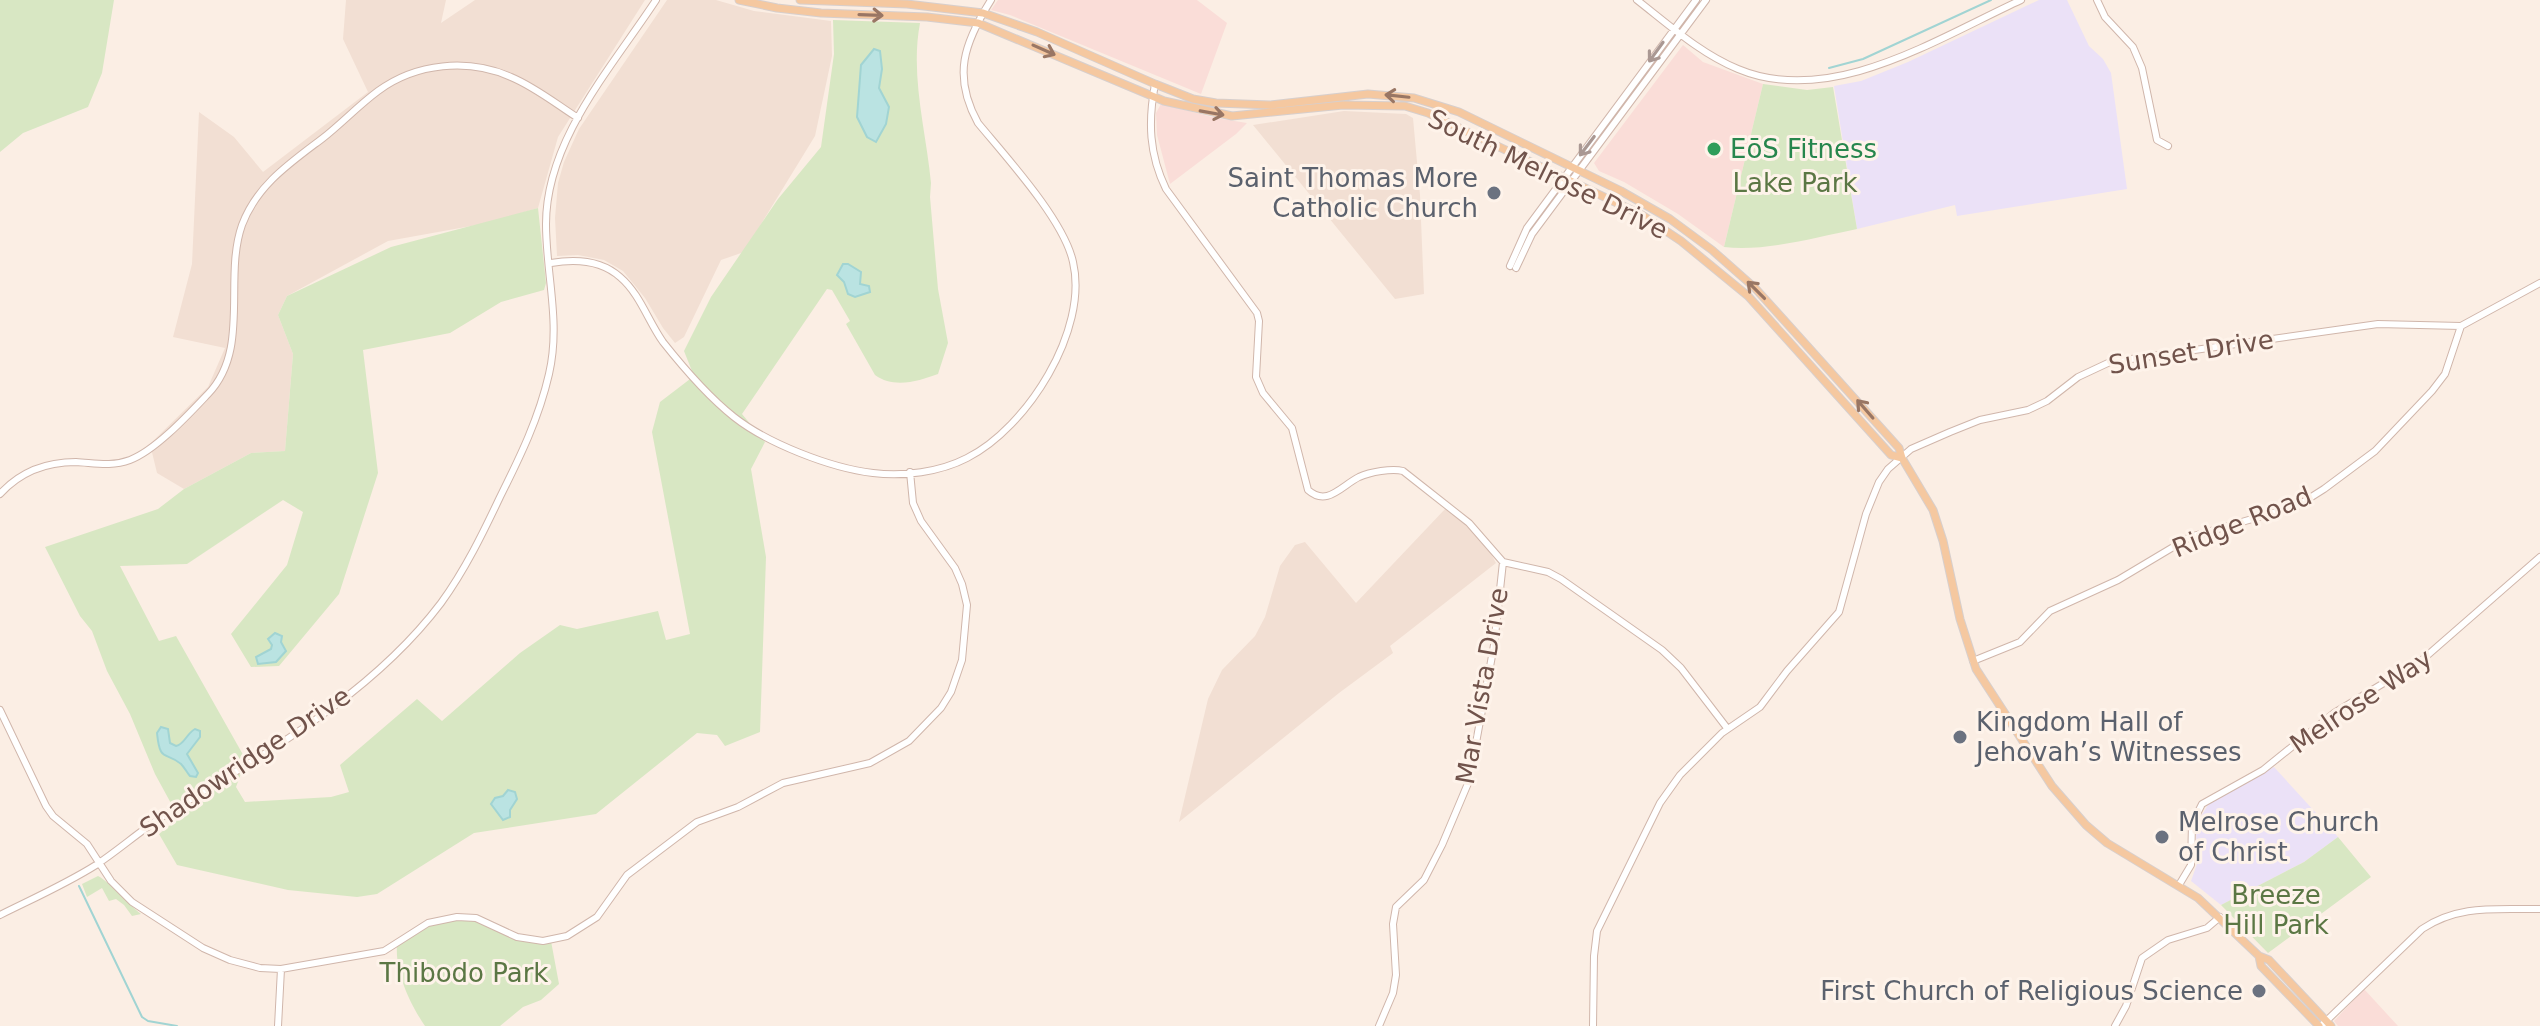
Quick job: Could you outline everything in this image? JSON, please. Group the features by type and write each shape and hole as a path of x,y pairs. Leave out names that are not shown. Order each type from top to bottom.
{"main road":[{"name":"South Melrose Drive","path":"739,0 821,13 927,17 978,23 1182,107 1232,116 1343,105 1405,106 1428,113 1645,217 1701,255 1748,296 1891,455 1902,458"},
{"name":"South Melrose Drive","path":"800,0 907,4 983,13 1037,32 1193,99 1246,106 1350,94 1414,98 1459,112 1663,215 1712,250 1755,288 1899,448 1933,510 1973,661 2066,804 2107,843 2179,885 2220,917 2259,956 2269,960 2324,1025"},
{"path":"1645,217 1663,215"}],"street":[{"name":"Shadowridge Drive","path":"0,915 99,863 163,816 241,770 336,704 392,657 441,603 478,543 537,416 550,369 555,319 546,223 549,194 561,150 578,118 656,0"},
{"path":"551,263 588,262 621,277 634,292 668,347 735,418 803,454 874,474 934,470 966,459 1004,432 1048,373 1067,335 1077,289 1073,260 1061,233 969,107 962,76 969,41 991,0"},
{"path":"1637,0 1717,60 1747,73 1810,81 1885,63 2021,0"},
{"path":"1696,0 1521,238 1513,267 1526,242 1706,0"},
{"path":"2097,0 2105,17 2133,47 2142,68 2157,140 2168,146"},
{"path":"0,494 19,478 45,466 76,462 104,465 131,460 164,436 208,394 222,376 230,354 236,250 250,208 274,175 378,91 423,70 454,66 483,68 520,81 578,118"},
{"path":"1155,84 1149,141 1160,178 1257,313 1256,377 1263,393 1292,428 1308,490 1313,495 1327,497 1363,475 1396,469 1403,471 1469,523 1503,562 1548,572 1561,579 1662,650 1681,668 1727,728"},
{"path":"1622,99 1630,104"},
{"name":"Sunset Drive","path":"1593,1026 1594,945 1602,918 1660,803 1680,775 1727,728 1760,707 1839,612 1872,499 1885,473 1911,449 1967,425 2037,406 2093,367 2110,362 2378,324 2461,326 2540,283"},
{"name":"Ridge Road","path":"1973,661 2020,642 2050,611 2118,580 2190,537 2297,506 2324,489 2375,451 2432,391 2445,374 2461,326"},
{"path":"1801,355 1809,348"},
{"path":"0,710 46,806 53,816 87,844 111,881 132,902 203,948 230,960 260,968 281,969 384,951 428,923 457,917 476,918 517,937 543,941 567,936 597,917 627,875 699,820 738,807 783,783 870,763 915,735 941,708 962,660 967,605 955,568 921,521 913,503 910,472"},
{"name":"Melrose Way","path":"2179,885 2194,857 2192,824 2202,804 2263,770 2334,713 2422,660 2540,557"},
{"name":"Mar Vista Drive","path":"1379,1026 1396,975 1393,924 1396,907 1424,880 1469,781 1494,645 1503,562"},
{"path":"2324,1025 2422,929 2440,917 2468,910 2540,909"},
{"path":"2115,1026 2126,1006 2142,958 2168,940 2207,928 2220,917"},
{"path":"278,1026 281,969"}],"shaded area":[{"path":"346,0 446,0 441,23 475,0 645,0 558,137 538,208 488,223 388,241 287,296 278,315 293,354 285,451 251,453 184,489 157,473 150,444 208,387 225,348 173,337 192,264 199,112 234,137 263,172 368,92 343,39"},
{"path":"667,0 716,0 754,11 831,21 832,56 815,136 744,252 721,260 684,337 675,343 623,271 604,260 578,255 557,256 555,218 558,183 579,129"},
{"path":"998,0 1197,0 1227,23 1201,94 1010,15 991,10"},
{"path":"2039,0 2067,0 2089,46 2103,59 2111,73 2127,189 1957,216 1955,205 1857,229 1834,86 1861,81 1908,62"},
{"path":"1683,45 1703,62 1763,84 1724,247 1678,214 1599,171 1594,163"},
{"path":"1161,104 1247,123 1170,184 1157,135 1156,113"},
{"path":"1344,111 1406,114 1413,118 1424,294 1395,299 1253,125"},
{"path":"1446,508 1475,534 1496,563 1390,646 1393,653 1179,822 1208,699 1222,670 1255,636 1265,617 1280,566 1295,545 1305,542 1356,603"},
{"path":"2274,767 2338,837 2304,862 2221,905 2191,881 2197,864 2196,825 2209,803"},
{"path":"2364,989 2398,1026 2338,1026 2334,1021"}],"green space":[{"path":"0,0 114,0 102,73 88,107 23,133 0,152"},
{"path":"833,20 920,23 918,83 931,183 938,289 948,343 938,374 898,383 882,379 875,375 846,324 850,321 832,290 827,289 742,414 765,442 751,469 766,557 760,732 725,746 717,735 697,733 596,814 474,833 377,894 357,897 288,890 177,865 159,834 179,818 107,671 92,631 80,616 45,547 158,509 184,489 251,453 285,451 293,354 278,315 287,296 391,247 538,208 546,283 544,290 501,302 450,333 363,350 378,473 339,594 279,666 251,667 231,634 287,565 303,512 283,500 187,564 120,566 159,641 176,636 246,760 236,787 245,802 331,797 349,792 340,765 417,699 442,721 520,653 560,625 577,629 658,611 666,640 690,634 652,432 660,402 694,376 684,351 711,297 778,199 821,147 834,54"},
{"name":"Lake Park","path":"1763,84 1807,90 1833,87 1857,229 1774,246 1724,247"},
{"name":"Breeze Hill Park","path":"2338,837 2371,877 2268,953 2221,905 2304,862"},
{"path":"98,876 141,914 132,916 116,899 109,901 102,888 87,897 82,884"},
{"name":"Thibodo Park","path":"474,918 512,936 551,941 559,984 541,1000 523,1007 500,1026 425,1026 405,987 398,966 397,945 435,921"}],"water":[{"path":"874,49 880,51 882,69 879,88 889,107 886,124 876,142 867,137 857,117 861,65"},
{"path":"843,264 861,272 860,284 869,286 870,292 855,297 848,294 844,282 837,275"},
{"path":"275,633 282,636 281,642 286,651 276,662 258,664 256,657 271,649 268,639"},
{"path":"161,727 168,729 170,743 176,746 195,729 200,731 200,737 187,754 198,773 196,777 190,776 181,764 162,753 157,733"},
{"path":"508,790 515,792 517,799 510,810 510,817 503,820 491,804"}],"waterway":[{"path":"1829,68 1863,59 1991,0"},
{"path":"79,886 142,1017 177,1026"}],"place":[{"name":"EōS Fitness","path":"1714,149"},
{"name":"Saint Thomas More Catholic Church","path":"1494,193"},
{"name":"Kingdom Hall of Jehovah’s Witnesses","path":"1960,737"},
{"name":"Melrose Church of Christ","path":"2162,837"},
{"name":"First Church of Religious Science","path":"2259,991"}]}
